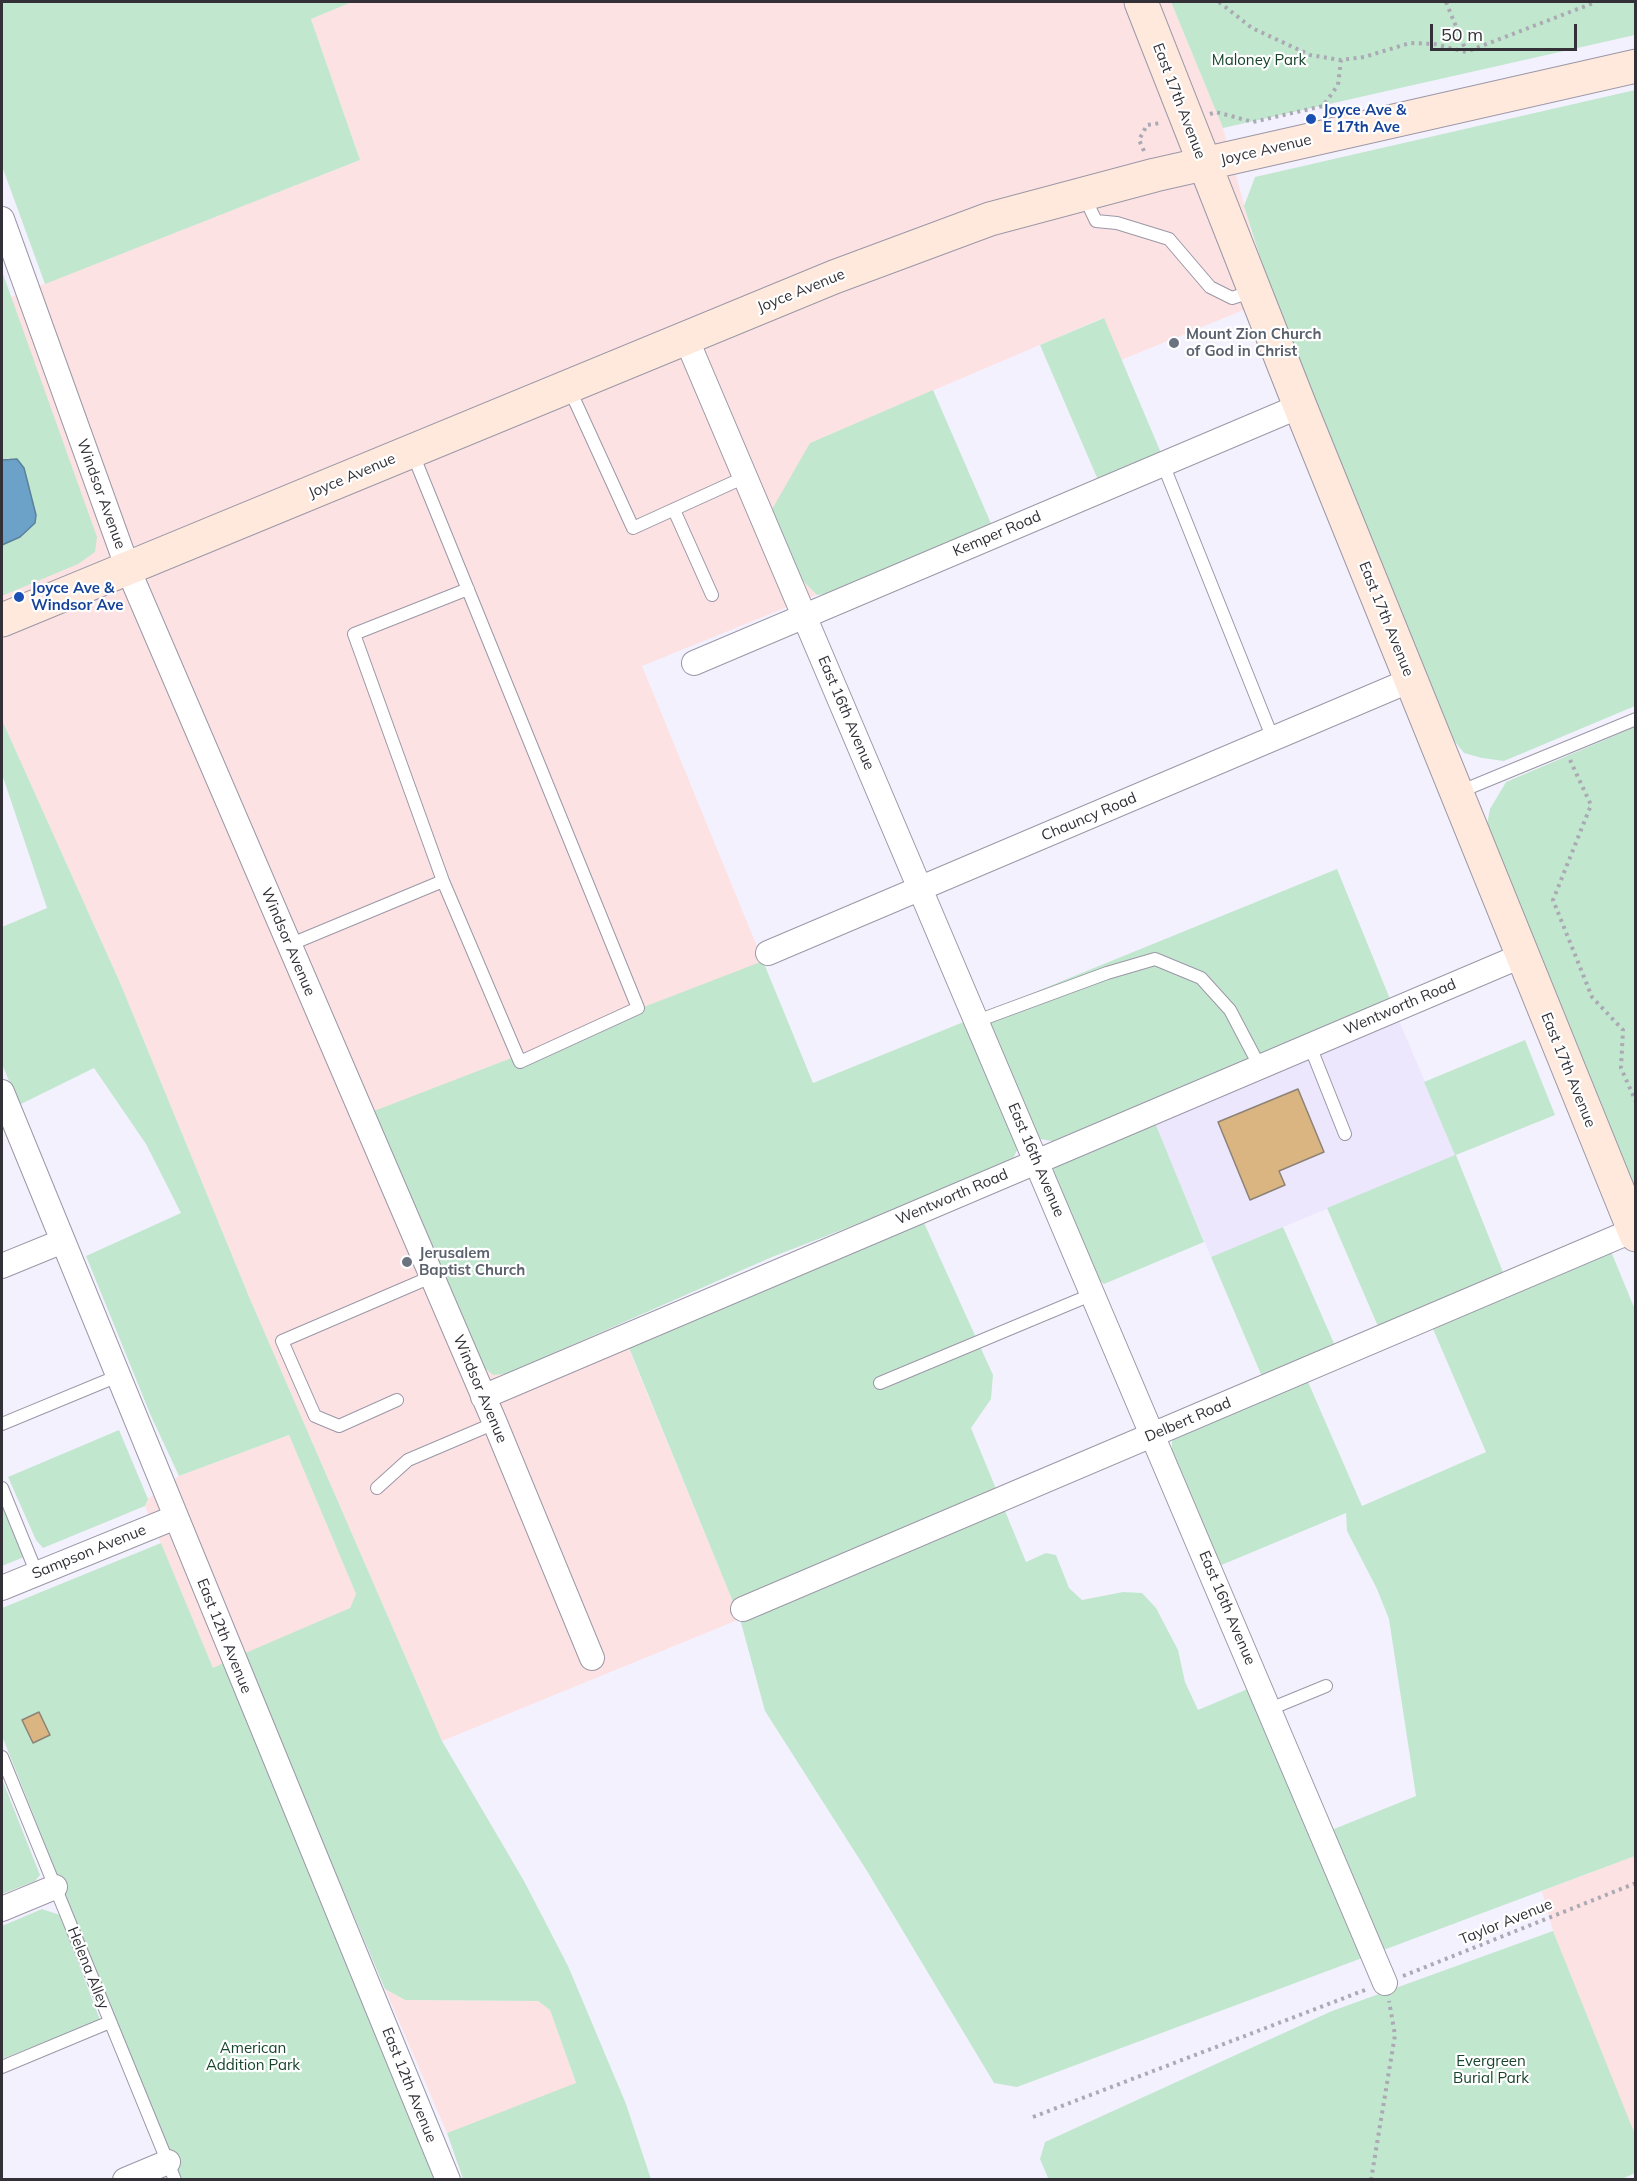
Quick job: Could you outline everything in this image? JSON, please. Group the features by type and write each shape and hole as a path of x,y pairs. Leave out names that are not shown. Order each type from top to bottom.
{"street":[{"name":"East 17th Avenue","path":"1141,2 1300,406 1635,1233"},
{"name":"Joyce Avenue","path":"2,620 834,277 990,219 1204,164 1635,66"},
{"name":"Windsor Avenue","path":"2,219 128,569 495,1423 592,1658"},
{"name":"East 16th Avenue","path":"686,338 1385,1983"},
{"name":"Kemper Road","path":"694,663 1300,406"},
{"name":"Chauncy Road","path":"768,953 1411,680"},
{"name":"Wentworth Road","path":"483,1397 1521,956"},
{"name":"East 12th Avenue","path":"3,1101 63,1241 448,2180"},
{"name":"Delbert Road","path":"742,1609 1635,1233"},
{"path":"2,1266 63,1241"},
{"name":"Sampson Avenue","path":"2,1588 176,1517"},
{"path":"2,1909 55,1887"},
{"path":"125,2180 171,2171"}],"lane":[{"path":"1083,194 1096,221 1117,223 1169,239 1210,287 1232,298 1254,291"},
{"path":"568,387 633,528 746,477"},
{"path":"412,451 468,589 638,1008 520,1062 443,881 354,634 468,589"},
{"path":"1163,464 1274,739"},
{"path":"674,510 712,596"},
{"path":"1457,794 1635,719"},
{"path":"289,945 443,881"},
{"path":"977,1021 1107,973 1155,959 1201,978 1230,1010 1260,1067"},
{"path":"1310,1046 1345,1134"},
{"path":"397,1400 339,1426 315,1416 282,1341 431,1277"},
{"path":"880,1383 1093,1294"},
{"path":"2,1424 118,1376"},
{"path":"377,1488 408,1460 495,1423"},
{"path":"2,1488 37,1574"},
{"path":"1270,1709 1326,1686"},
{"name":"Helena Alley","path":"2,1756 171,2171"},
{"path":"2,2067 110,2022"}],"path":[{"path":"1219,2 1252,28 1310,55 1341,60 1364,57 1410,43 1434,44 1466,52 1596,2"},
{"path":"1446,2 1466,52"},
{"path":"1564,748 1591,805 1553,900 1592,997 1623,1030 1621,1068 1635,1102"},
{"name":"Taylor Avenue","path":"1032,2117 1385,1983 1635,1883"},
{"path":"1371,2180 1395,2035 1385,1983"}],"shaded area":[{"path":"352,2 1171,2 1223,128 1253,237 1273,298 1121,360 1103,318 810,443 798,576 817,595 642,666 763,961 478,1361 493,1375 506,1374 619,1325 740,1619 442,1741 250,1299 121,985 2,720 2,596 78,563 49,408 11,297 360,160 311,19"},
{"path":"1392,1004 1456,1155 1211,1257 1147,1105"},
{"path":"289,1435 356,1594 350,1608 213,1668 145,1506 148,1499 179,1476"},
{"path":"1636,1856 1635,2137 1553,1931 1542,1891"},
{"path":"385,1989 405,2000 538,2001 550,2010 576,2084 447,2133"}],"green space":[{"path":"2,2 352,2 311,19 360,160 45,284 2,166"},
{"name":"Maloney Park","path":"1171,2 1635,2 1635,35 1223,128"},
{"path":"1635,90 1635,706 1504,761 1482,758 1464,753 1448,733 1273,298 1244,206 1255,177"},
{"path":"2,271 97,537 95,552 78,564 2,596 2,545 20,537 35,523 9,458 2,460"},
{"path":"1104,318 1161,453 1098,480 1040,345"},
{"path":"933,390 993,528 851,590 817,595 798,576 771,511 810,443"},
{"path":"2,720 121,985 250,1299 442,1741 524,1881 568,1966 626,2104 651,2179 463,2179 447,2133 576,2083 550,2010 538,2001 405,2000 385,1989 243,1654 350,1608 356,1594 289,1435 179,1476 151,1416 86,1256 181,1213 146,1144 94,1068 19,1105 2,1064 2,927 47,908 2,774"},
{"path":"1635,727 1635,1197 1486,829 1490,809 1506,782"},
{"path":"1337,869 1392,1004 1058,1142 1040,1139 1032,1132 981,1014"},
{"path":"763,961 813,1083 966,1021 1018,1148 1013,1159 914,1202 772,1257 506,1374 493,1375 478,1362 374,1111"},
{"path":"1525,1040 1555,1115 1456,1155 1505,1277 1380,1331 1327,1208 1455,1155 1424,1082"},
{"path":"1153,1118 1204,1242 1104,1284 1096,1278 1053,1179 1054,1164"},
{"path":"920,1214 993,1375 991,1399 971,1428 1026,1562 1046,1553 1056,1555 1069,1588 1082,1600 1123,1592 1142,1593 1156,1608 1178,1650 1185,1682 1198,1710 1250,1688 1329,1831 1416,1796 1389,1619 1377,1589 1347,1531 1346,1513 1219,1566 1172,1452 1172,1441 1181,1430 1305,1375 1362,1506 1486,1452 1430,1322 1610,1249 1636,1312 1635,1856 1017,2087 994,2083 867,1871 765,1711 740,1619 627,1343"},
{"path":"1283,1227 1336,1348 1263,1379 1211,1257"},
{"path":"119,1430 148,1499 145,1506 43,1548 36,1540 8,1477"},
{"path":"2,1495 24,1557 2,1566"},
{"name":"American Addition Park","path":"161,1543 213,1668 228,1661 439,2179 179,2179 2,1736 2,1608"},
{"path":"2,1779 40,1875 35,1881 2,1894"},
{"path":"42,1909 60,1915 100,2020 2,2059 2,1926"},
{"name":"Evergreen Burial Park","path":"1553,1931 1636,2137 1635,2173 1620,2180 1049,2180 1040,2159 1045,2142 1332,2011"}],"water":[{"path":"17,459 24,468 36,515 35,523 20,537 2,545 2,460"}],"building":[{"path":"1298,1089 1324,1152 1279,1171 1285,1185 1250,1200 1218,1122"},
{"path":"39,1712 50,1735 33,1743 22,1720"}],"place":[{"name":"Joyce Ave & E 17th Ave","path":"1311,119"},
{"name":"Mount Zion Church of God in Christ","path":"1174,343"},
{"name":"Joyce Ave & Windsor Ave","path":"19,597"},
{"name":"Jerusalem Baptist Church","path":"407,1262"}]}
